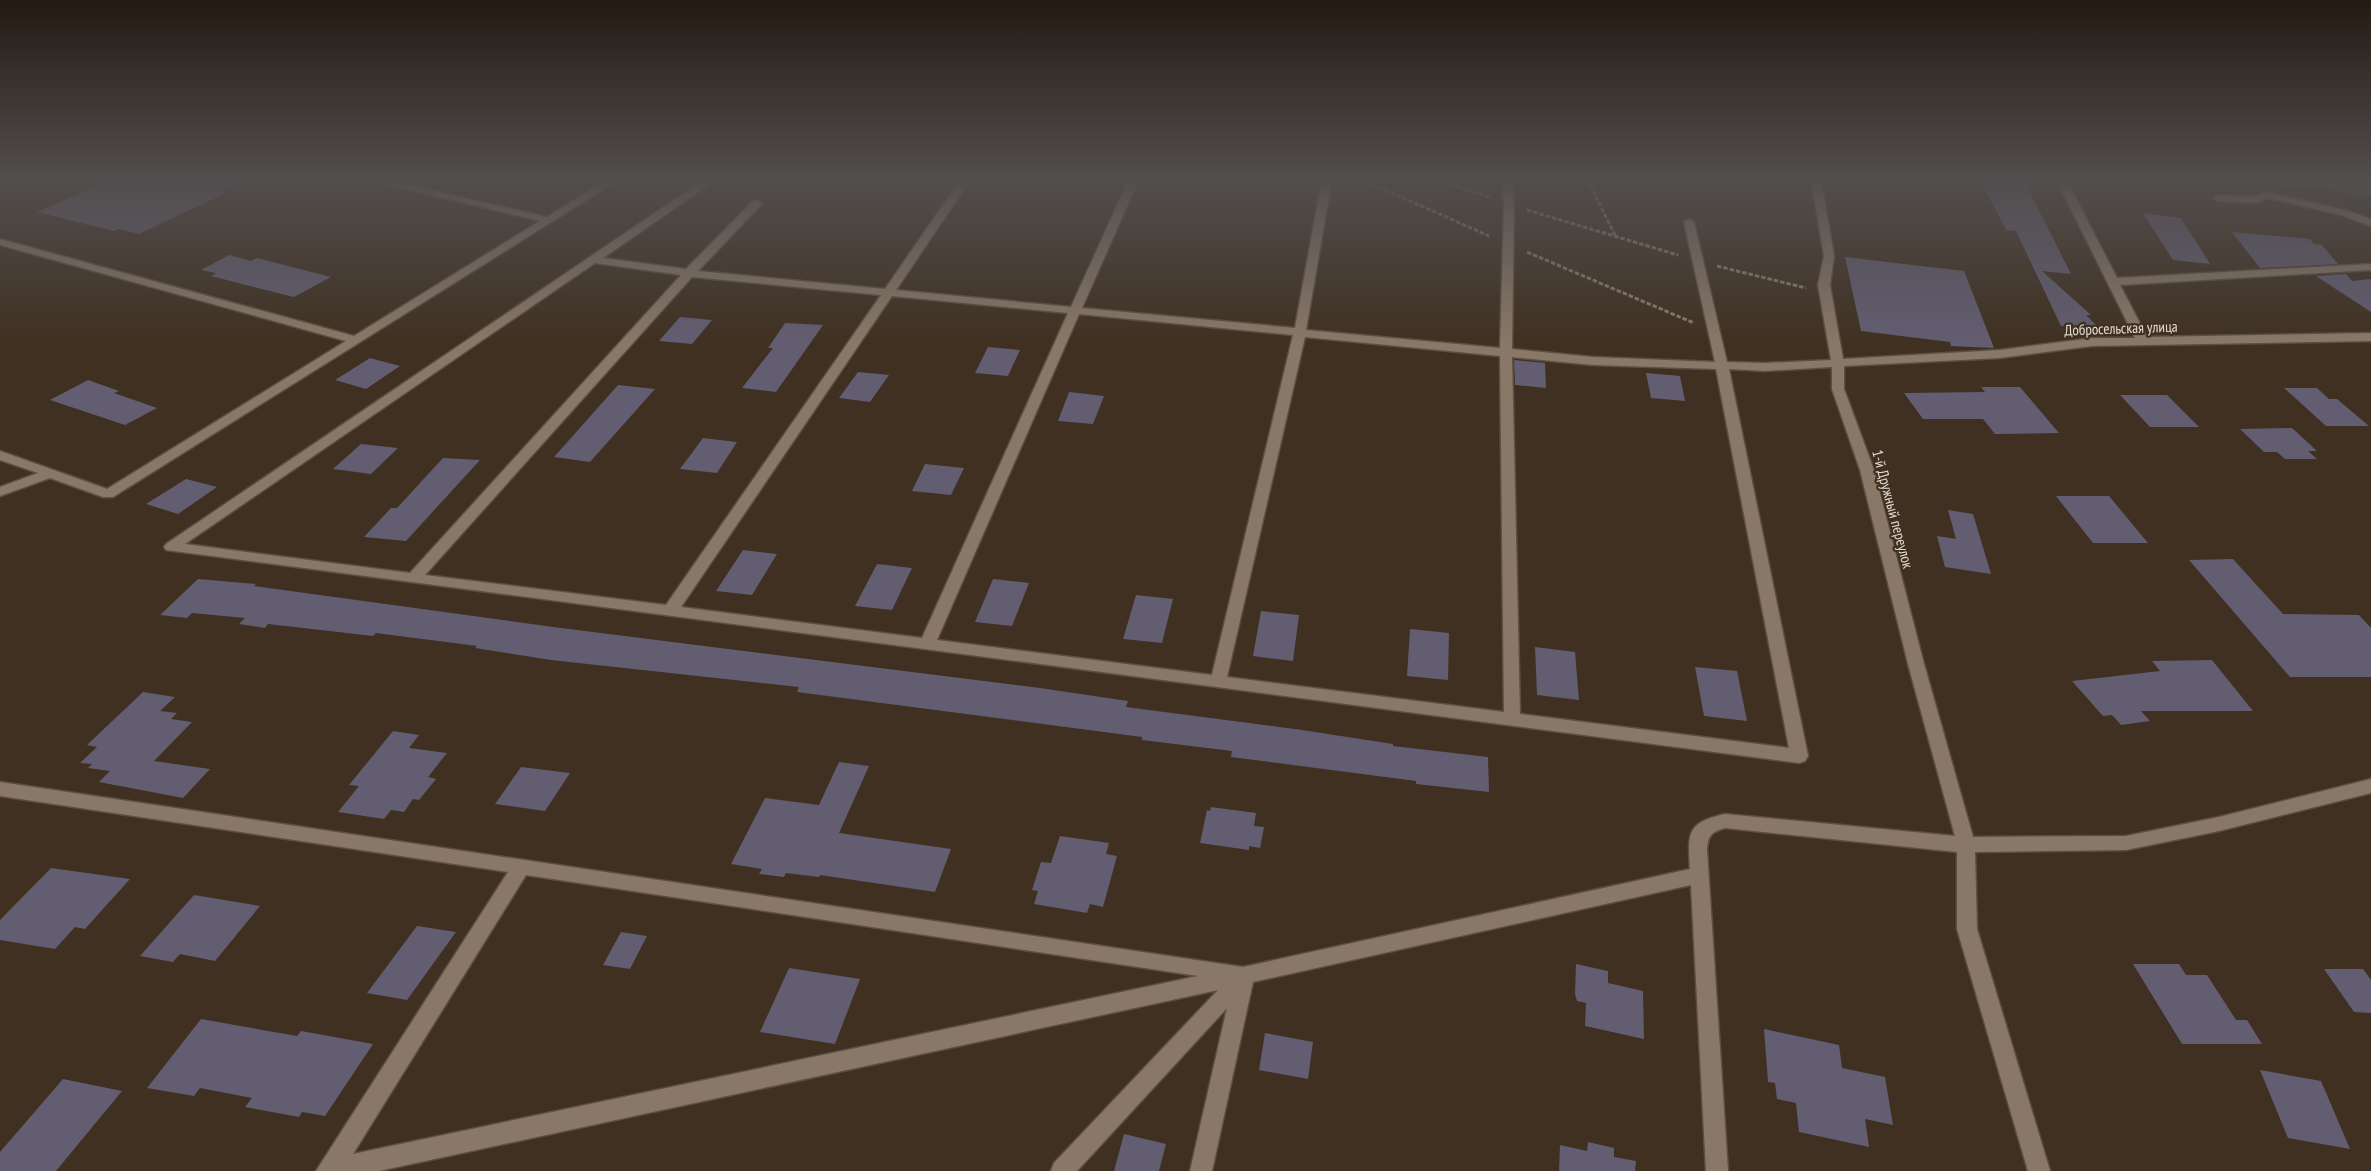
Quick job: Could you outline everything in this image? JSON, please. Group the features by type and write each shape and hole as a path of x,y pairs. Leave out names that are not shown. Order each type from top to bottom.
{"street":[{"path":"0,455 108,494 527,234"},
{"path":"632,234 171,547 1799,756 1722,366 1692,234"},
{"path":"414,578 727,234"},
{"path":"670,611 929,234"},
{"path":"927,644 1109,234"},
{"path":"1218,682 1300,332 1317,234"},
{"path":"1508,234 1506,352 1512,719"},
{"name":"1-й Дружный переулок","path":"1825,234 1829,256 1824,285 1838,364 1839,389 1867,470 1916,664 1966,844 1967,929 2039,1171"},
{"path":"2089,234 2143,342"},
{"path":"0,242 356,340"},
{"name":"Добросельская улица","path":"594,260 689,273 1593,361 1722,366 1838,364 2000,354 2092,342 2371,337"},
{"path":"2114,282 2371,267"},
{"path":"0,492 51,473"},
{"path":"1717,1171 1700,875 1699,835 1708,825 1725,821 1966,844 2093,845 2126,843 2265,814 2371,786"},
{"path":"0,789 1245,975"},
{"path":"329,1171 521,867"},
{"path":"329,1171 384,1164 1700,875"},
{"path":"1062,1171 1245,975"},
{"path":"1201,1171 1245,975"}],"path":[{"path":"1485,234 1662,308 1713,333"},
{"path":"1607,234 1699,261 1826,293"}],"building":[{"path":"2017,234 2051,234 2071,274 2042,271 2091,315 2086,315 2096,325 2061,326"},
{"path":"2156,234 2191,234 2210,264 2173,260"},
{"path":"2233,234 2310,239 2314,244 2322,245 2338,264 2260,268"},
{"path":"229,255 251,261 257,258 331,277 294,297 211,276 216,273 201,270"},
{"path":"1845,257 1964,271 1994,348 1951,346 1950,342 1861,331"},
{"path":"2346,274 2352,281 2371,279 2371,312 2316,276"},
{"path":"680,317 712,320 692,344 659,341"},
{"path":"785,323 823,325 776,392 742,388 773,348 768,348"},
{"path":"988,347 1020,350 1008,376 975,373"},
{"path":"370,358 400,366 366,389 335,380"},
{"path":"1514,360 1545,363 1546,388 1515,385"},
{"path":"858,372 889,375 870,402 839,398"},
{"path":"1646,373 1680,376 1685,401 1651,398"},
{"path":"88,380 119,391 114,393 157,408 125,425 50,400"},
{"path":"618,385 655,389 590,462 554,457"},
{"path":"1981,387 2020,387 2059,433 1995,434 1983,419 1923,419 1904,393 1985,392"},
{"path":"2284,388 2317,388 2329,399 2337,399 2369,426 2326,426"},
{"path":"1069,392 1104,396 1093,424 1058,421"},
{"path":"2120,395 2167,395 2199,427 2150,427"},
{"path":"2292,428 2317,451 2308,451 2317,459 2285,459 2277,452 2264,452 2240,429"},
{"path":"703,438 737,442 717,473 680,469"},
{"path":"361,444 398,448 371,474 333,469"},
{"path":"443,458 480,460 406,541 364,537 391,508 397,508"},
{"path":"925,464 964,468 951,495 912,491"},
{"path":"186,479 217,487 178,514 146,504"},
{"path":"2056,496 2109,496 2148,543 2093,543"},
{"path":"1948,510 1973,514 1991,574 1945,567 1937,536 1956,539"},
{"path":"743,550 777,554 752,595 716,591"},
{"path":"2233,559 2283,614 2359,615 2371,628 2371,677 2290,677 2189,560"},
{"path":"877,564 912,568 892,610 855,606"},
{"path":"198,579 256,584 254,586 553,627 1040,688 1128,701 1126,707 1302,730 1393,744 1393,746 1488,757 1489,792 1416,784 1416,781 1231,757 1232,751 1142,740 1142,737 797,692 799,687 551,660 475,648 477,646 376,633 373,636 268,624 265,628 239,624 245,618 192,613 187,618 160,615"},
{"path":"993,579 1029,583 1012,626 975,622"},
{"path":"1136,595 1173,599 1162,643 1123,639"},
{"path":"1261,611 1299,615 1293,661 1253,656"},
{"path":"1410,629 1449,633 1448,680 1407,676"},
{"path":"1535,647 1575,652 1579,700 1537,695"},
{"path":"2212,660 2253,711 2141,711 2150,721 2121,725 2112,715 2103,716 2072,681 2160,671 2152,661"},
{"path":"1695,667 1737,671 1747,721 1704,716"},
{"path":"143,692 175,697 160,711 177,713 171,719 192,722 154,761 210,769 183,798 99,782 110,771 88,768 92,764 80,763 97,747 87,745"},
{"path":"393,731 419,735 409,748 447,753 428,777 436,779 419,800 413,799 404,812 391,810 384,819 338,812 359,786 349,785"},
{"path":"839,762 869,766 839,833 951,849 935,892 820,875 819,877 786,873 784,877 759,874 762,869 731,864 765,798 819,805"},
{"path":"521,767 570,773 545,811 495,804"},
{"path":"1211,807 1256,813 1254,826 1264,827 1260,848 1249,846 1249,850 1200,843 1207,810 1210,811"},
{"path":"1060,836 1109,843 1106,854 1117,856 1103,907 1090,904 1087,913 1034,904 1038,891 1032,890 1041,862 1051,863"},
{"path":"51,868 130,879 85,929 75,927 55,949 0,940 0,920"},
{"path":"194,895 260,906 215,961 180,954 173,962 140,956"},
{"path":"417,926 456,932 407,1000 367,993"},
{"path":"621,932 647,936 630,969 603,965"},
{"path":"1576,964 1608,971 1608,983 1643,991 1644,1039 1585,1026 1586,1003 1577,1001 1575,994"},
{"path":"2133,964 2179,964 2186,975 2207,975 2236,1020 2247,1020 2262,1044 2182,1044"},
{"path":"789,968 860,979 835,1044 760,1032"},
{"path":"2324,969 2363,969 2371,980 2371,1013 2354,1012"},
{"path":"201,1019 297,1036 301,1031 373,1044 325,1116 302,1112 299,1117 245,1107 252,1098 200,1088 194,1096 147,1088"},
{"path":"1764,1029 1839,1045 1842,1068 1885,1077 1893,1125 1865,1119 1869,1147 1799,1132 1796,1103 1777,1099 1775,1083 1768,1082"},
{"path":"1265,1033 1313,1042 1308,1079 1259,1070"},
{"path":"2260,1070 2321,1081 2350,1149 2288,1138"},
{"path":"63,1079 122,1091 56,1171 0,1171 0,1152"},
{"path":"1124,1134 1166,1144 1159,1171 1114,1171"},
{"path":"1588,1142 1614,1148 1614,1157 1636,1161 1635,1171 1559,1171 1560,1145 1587,1151"}]}
